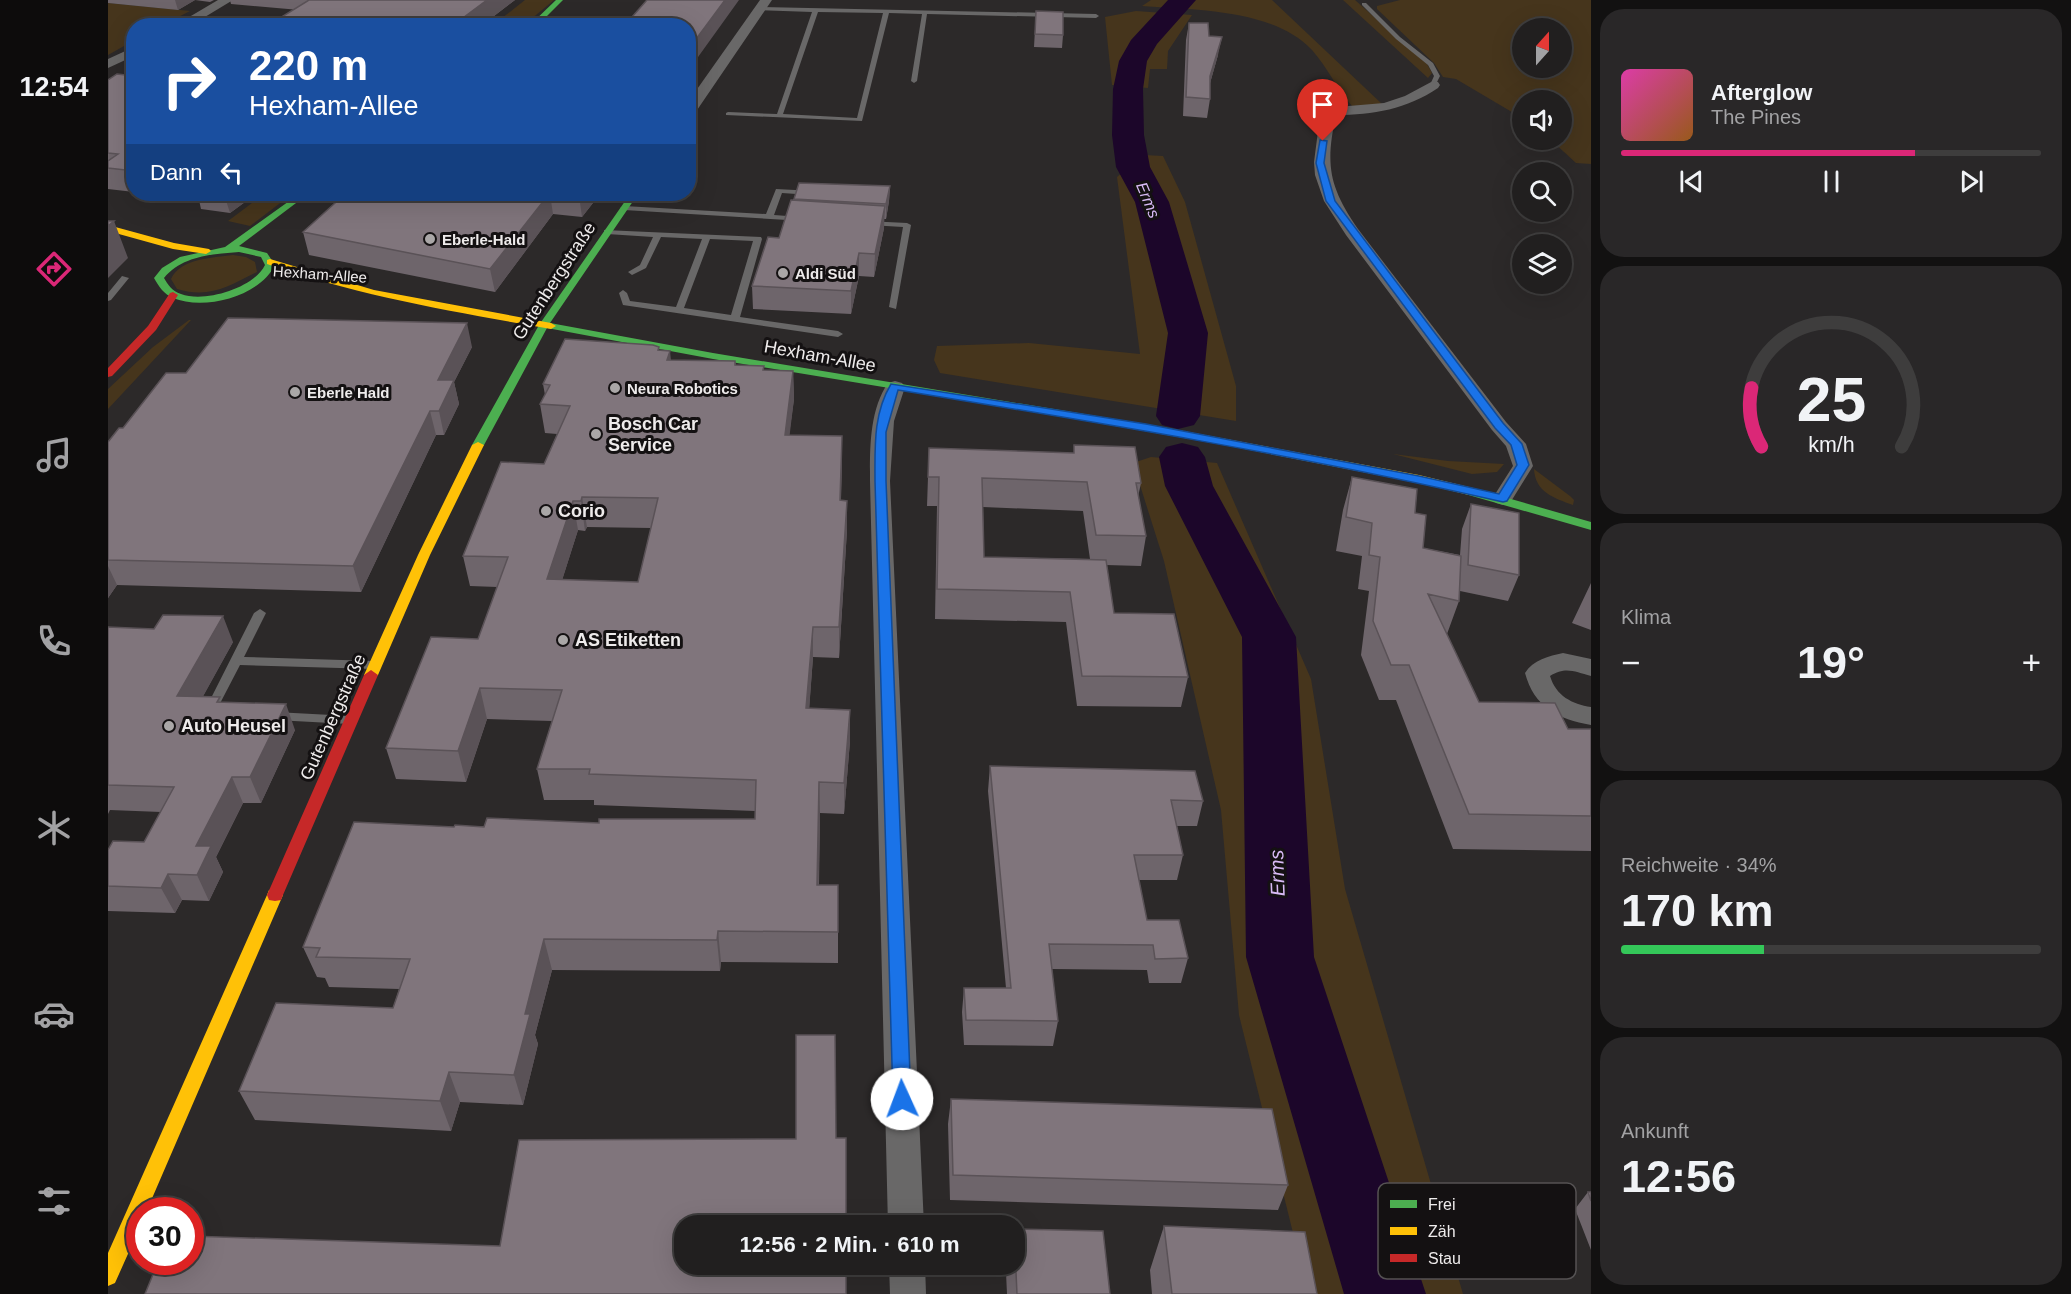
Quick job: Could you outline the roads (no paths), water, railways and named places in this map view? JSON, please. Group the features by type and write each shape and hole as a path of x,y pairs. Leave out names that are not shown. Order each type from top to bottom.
{"main road":[{"path":"541,18 560,0"},
{"path":"224,296 201,298 173,295 160,285 160,280 165,270 188,257 229,249 293,201"},
{"path":"189,310 244,290 266,276 270,267 266,259 268,238 296,201"},
{"name":"Gutenbergstraße","path":"108,1276 424,555 464,472 544,325 628,201"},
{"path":"108,228 173,246 207,252"},
{"path":"108,233 153,257 165,270"},
{"name":"Hexham-Allee","path":"229,249 248,250 304,275 393,297 895,387 1146,427 1419,479 1503,499 1591,526"},
{"name":"Hexham-Allee","path":"244,290 270,286"},
{"name":"Hexham-Allee","path":"299,288 393,297"},
{"path":"108,374 137,346 166,309 173,295"},
{"path":"137,346 171,322"}],"street":[{"path":"194,18 226,0"},
{"path":"696,102 767,2"},
{"path":"108,64 126,55"},
{"path":"1433,85 1420,95 1390,106 1365,111 1332,105 1320,163 1330,201 1499,426 1516,444 1523,465 1503,499"},
{"path":"895,387 888,400 880,432 880,471 906,1215"},
{"path":"1591,668 1577,662 1551,663 1537,673 1540,688 1556,705 1577,714 1591,716"},
{"path":"908,1275 908,1294"}],"lane":[{"path":"767,2 816,9 1096,16"},
{"path":"1364,4 1398,38 1431,64 1437,76 1433,85"},
{"path":"779,117 816,9"},
{"path":"728,114 860,120 887,11"},
{"path":"914,81 925,11"},
{"path":"769,217 779,191 822,194"},
{"path":"624,208 815,220"},
{"path":"861,223 907,225 893,308"},
{"path":"608,232 758,239 735,318"},
{"path":"632,272 644,270 658,234"},
{"path":"679,310 707,237"},
{"path":"108,298 125,278"},
{"path":"623,293 626,303"},
{"path":"626,303 635,294"},
{"path":"626,303 838,334"},
{"path":"220,714 208,714 260,613"},
{"path":"236,661 376,665"},
{"path":"256,716 352,720"}],"waterway":[{"name":"Erms","path":"1178,416 1188,333 1152,202 1133,167 1128,135 1128,89 1133,61 1145,40 1183,0"},
{"name":"Erms","path":"1182,457 1189,486 1269,637 1280,957 1378,1272"},
{"name":"Erms","path":"1380,1279 1385,1294"}],"place":[{"name":"Eberle-Hald","path":"430,239"},
{"name":"Aldi Süd","path":"783,273"},
{"name":"Neura Robotics","path":"615,388"},
{"name":"Eberle Hald","path":"295,392"},
{"name":"Bosch Car Service","path":"596,434"},
{"name":"Corio","path":"546,511"},
{"name":"AS Etiketten","path":"563,640"},
{"name":"Auto Heusel","path":"169,726"}]}
